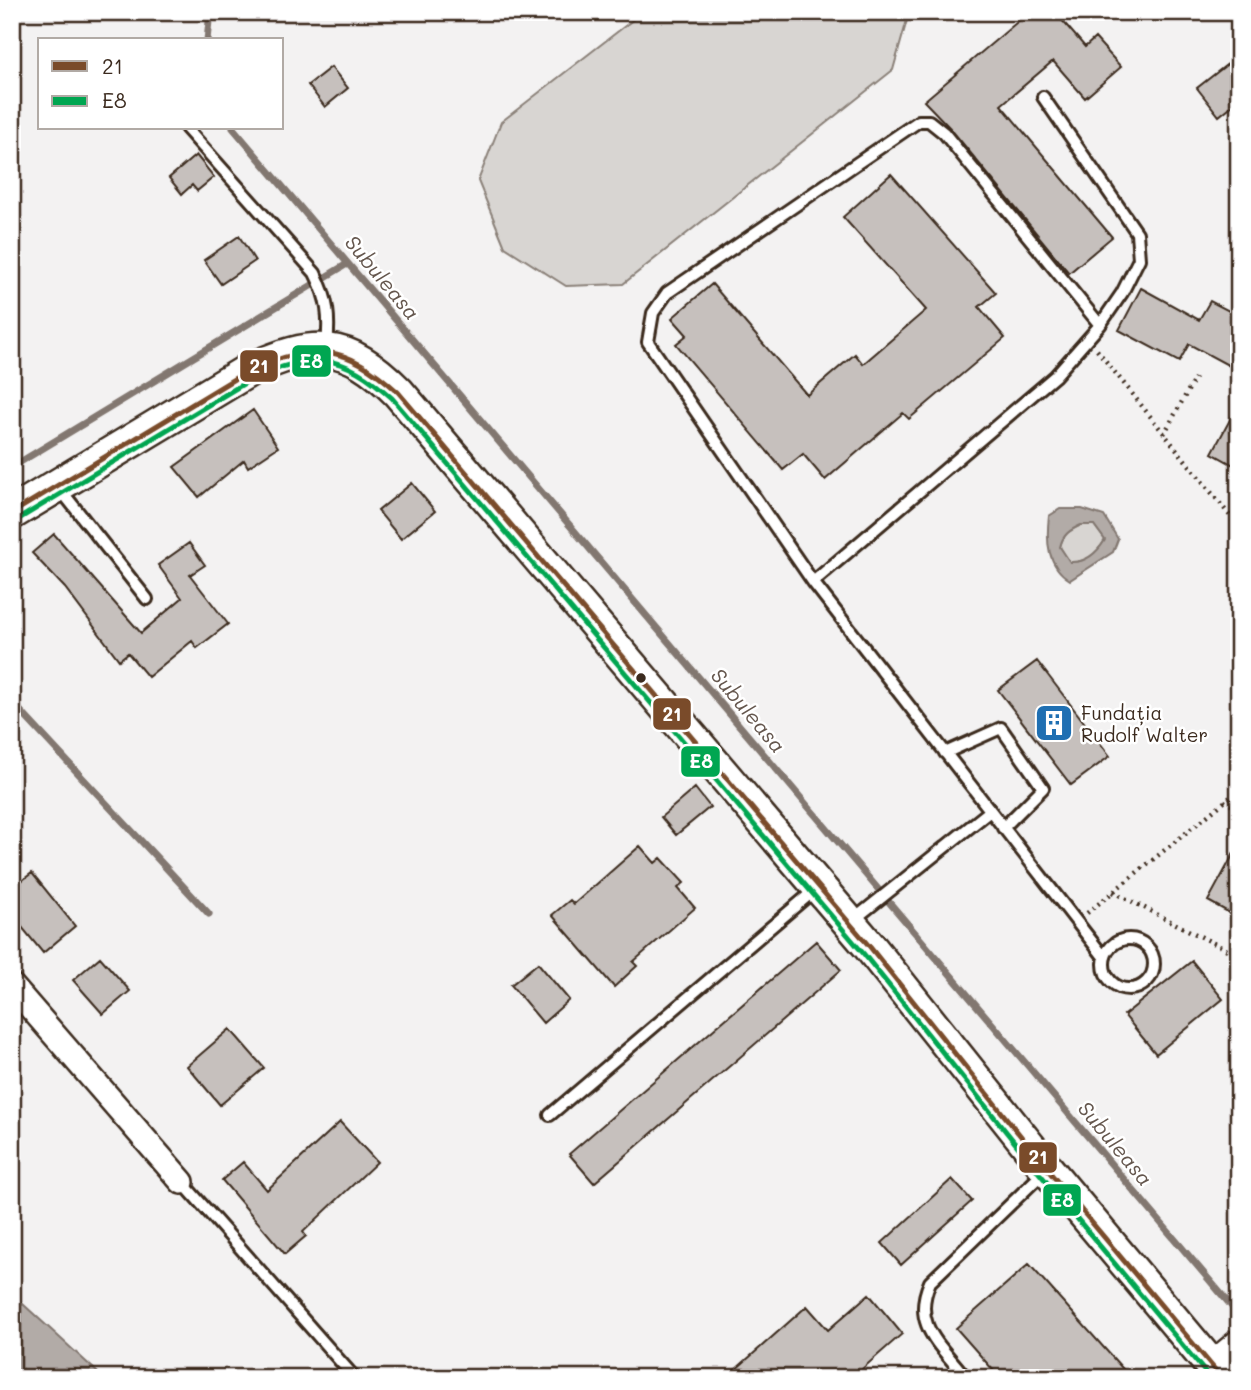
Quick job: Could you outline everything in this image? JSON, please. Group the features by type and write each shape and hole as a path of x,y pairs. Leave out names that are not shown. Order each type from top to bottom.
{"street":[{"path":"12,513 249,370 305,349 327,350 350,356 375,369 398,392 819,886 855,919 1047,1169 1217,1371 1237,1342"},
{"path":"12,986 183,1182"}],"lane":[{"path":"813,582 1055,376 1100,325 1139,258 1137,233 1043,97"},
{"path":"1100,325 944,133 929,121 910,125 667,293 653,313 648,342 813,582 1104,957 1104,970 1110,981 1120,988 1132,989 1144,985 1152,975 1155,964 1152,952 1144,942 1132,938 1120,940 1110,947 1104,957"},
{"path":"188,130 315,273 326,296 330,317 327,350"},
{"path":"57,486 147,599"},
{"path":"945,753 1001,727 1043,788 1003,828"},
{"path":"855,919 990,811"},
{"path":"550,1115 819,886"},
{"path":"966,1378 923,1321 922,1301 930,1282 1047,1169"},
{"path":"183,1182 355,1378"}],"path":[{"path":"1088,339 1239,527"},
{"path":"1164,434 1195,379"},
{"path":"1076,922 1239,790"},
{"path":"1224,801 1239,809"},
{"path":"1113,892 1239,956"}],"shaded area":[{"path":"643,12 904,12 907,20 893,70 623,284 566,286 505,247 478,181 501,122"},
{"path":"1060,509 1082,509 1104,516 1118,539 1113,552 1070,580 1052,560 1048,535 1049,516","holes":["1081,525 1094,525 1105,540 1091,556 1070,562 1060,547 1063,539"]},
{"path":"1081,525 1094,525 1105,540 1090,556 1081,561 1069,562 1060,547 1061,543 1067,533"},
{"path":"12,1294 95,1370 103,1378 12,1378"}],"building":[{"path":"1029,12 1055,12 1085,47 1095,38 1121,67 1085,98 1053,61 1001,105 1112,237 1069,273 950,128 924,101"},
{"path":"1239,55 1239,100 1219,116 1197,88"},
{"path":"331,67 348,88 325,107 308,85"},
{"path":"196,155 214,177 197,191 192,185 182,194 169,178"},
{"path":"891,174 996,293 979,307 1005,338 909,419 903,413 825,480 803,454 783,470 676,344 687,335 672,318 712,284 807,395 855,354 863,364 926,310 843,217"},
{"path":"239,236 255,261 221,284 204,260"},
{"path":"1141,288 1199,320 1210,301 1239,316 1239,371 1189,344 1179,362 1119,330"},
{"path":"1239,403 1239,468 1212,453"},
{"path":"253,410 278,447 248,467 244,460 199,497 174,467"},
{"path":"412,483 435,511 401,539 378,511"},
{"path":"54,534 141,633 182,598 158,565 189,543 205,565 190,575 228,624 197,648 192,641 148,677 128,653 119,660 65,588 32,553"},
{"name":"Fundația Rudolf Walter","path":"1037,661 1110,756 1071,785 998,690"},
{"path":"695,788 710,807 676,835 661,817"},
{"path":"1239,844 1239,918 1208,901"},
{"path":"640,846 655,863 661,858 684,883 678,888 695,908 633,962 637,966 614,987 552,915 570,900 574,904"},
{"path":"32,873 75,926 43,953 12,915 12,888"},
{"path":"816,941 841,970 594,1183 569,1154"},
{"path":"100,957 130,991 103,1014 73,980"},
{"path":"1192,961 1223,999 1156,1054 1124,1015"},
{"path":"538,963 569,1000 543,1023 511,985"},
{"path":"230,1029 264,1068 220,1105 187,1066"},
{"path":"340,1122 377,1162 303,1232 306,1236 285,1254 222,1180 243,1162 267,1190"},
{"path":"952,1179 972,1201 901,1265 882,1243"},
{"path":"1029,1264 1131,1378 1000,1378 956,1328"},
{"path":"869,1294 902,1334 862,1369 870,1378 726,1378 807,1306 828,1330"}],"waterway":[{"name":"Subuleasa","path":"207,38 210,12"},
{"name":"Subuleasa","path":"235,130 1239,1315"},
{"path":"12,467 347,264"},
{"path":"12,702 209,914"}],"transit line":[{"name":"21","path":"12,513 249,370 272,361 311,352 328,352 345,356 379,376 398,392 870,947 1047,1169 1222,1378"},
{"name":"E8","path":"17,520 253,378 294,364 327,361 357,372 374,383 392,398 863,953 1040,1174 1210,1378"}],"place":[{"name":"Fundația Rudolf Walter","path":"1054,723"}]}
